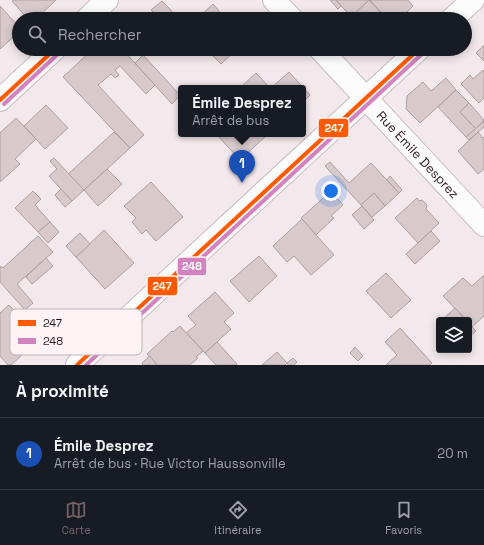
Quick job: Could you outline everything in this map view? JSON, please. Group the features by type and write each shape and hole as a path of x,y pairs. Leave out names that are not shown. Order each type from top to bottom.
{"street":[{"path":"94,12 107,0"},
{"path":"274,0 285,12"},
{"path":"460,12 473,0"},
{"path":"0,100 47,56"},
{"name":"Rue Émile Desprez","path":"327,56 484,225"},
{"path":"138,309 411,56"},
{"path":"77,365 88,355"}],"building":[{"path":"56,0 43,12 22,12 12,1"},
{"path":"330,0 336,0 341,6 338,9"},
{"path":"336,0 369,0 356,12 347,12"},
{"path":"369,0 380,12 356,12"},
{"path":"370,0 408,0 413,6 407,12 381,12"},
{"path":"162,1 172,12 153,12 151,10"},
{"path":"213,4 220,12 204,12"},
{"path":"0,6 12,19 12,38 0,49"},
{"path":"484,45 484,61 476,53"},
{"path":"86,56 128,56 155,85 146,94 120,66 115,70 119,75 115,78 111,74 98,85 144,135 130,148 63,77"},
{"path":"144,56 178,93 178,97 172,104 135,63"},
{"path":"213,56 230,56 221,64"},
{"path":"483,70 484,98 479,103 461,84 470,75 473,79"},
{"path":"289,72 301,85 274,85"},
{"path":"256,73 267,85 243,85"},
{"path":"446,78 456,90 420,123 406,109 407,96 423,82 431,91"},
{"path":"456,90 469,103 460,112 476,129 466,137 438,107"},
{"path":"306,91 310,95 306,99"},
{"path":"469,103 484,120 476,129 460,112"},
{"path":"46,105 68,128 45,149 24,126"},
{"path":"16,118 36,139 15,159 20,164 0,182 0,133"},
{"path":"484,121 484,127 469,140 466,137"},
{"path":"114,132 130,148 84,190 68,174"},
{"path":"478,132 483,138 484,137 484,169 478,174 458,151"},
{"path":"219,137 265,137 240,160"},
{"path":"54,158 84,190 72,201 49,176 57,169 50,161"},
{"path":"330,162 349,183 371,163 399,193 385,206 374,193 361,205 325,166"},
{"path":"107,169 122,184 98,206 84,190"},
{"path":"390,176 402,190 399,193 387,180"},
{"path":"151,182 183,217 156,241 146,230 142,234 132,222 136,218 124,206"},
{"path":"61,189 72,201 65,207 55,195"},
{"path":"33,191 41,199 35,205 50,222 38,232 15,208"},
{"path":"331,191 343,205 331,216 334,218 316,235 301,218"},
{"path":"374,193 385,206 372,217 361,205"},
{"path":"417,198 419,201 422,200 427,205 426,209 439,223 418,243 395,218"},
{"path":"362,206 374,220 364,229 352,215"},
{"path":"302,219 334,255 311,275 294,256 287,262 273,246"},
{"path":"50,222 59,232 48,243 38,232"},
{"path":"104,230 134,263 105,289 76,257"},
{"path":"431,231 440,241 415,264 406,254"},
{"path":"80,233 90,244 76,257 66,246"},
{"path":"38,236 53,252 17,284 33,303 26,309 24,309 0,282 0,268 1,266 3,268"},
{"path":"259,256 277,276 249,302 230,281"},
{"path":"46,258 53,266 32,284 26,277"},
{"path":"386,273 411,300 391,318 366,291"},
{"path":"484,275 484,316 472,327 472,317 463,317 443,296 463,278 472,286"},
{"path":"215,292 234,313 224,322 231,329 205,353 186,333 196,325 188,316"},
{"path":"9,305 13,309 10,309 10,355 22,355 11,365 8,365 0,356 0,313"},
{"path":"455,308 463,317 445,317"},
{"path":"180,326 203,351 190,365 157,365 147,354 172,331 173,332"},
{"path":"472,327 476,331 472,334"},
{"path":"400,328 432,363 430,365 386,365 397,355 385,342"},
{"path":"217,342 237,364 236,365 216,365 205,353"},
{"path":"355,347 363,356 358,361 350,353"},
{"path":"277,352 287,363 285,365 262,365"},
{"path":"150,356 157,365 143,365 142,363"},
{"path":"293,358 297,362 294,365 288,365 287,363"}],"transit line":[{"name":"247","path":"0,100 47,56"},
{"name":"248","path":"4,104 56,56"},
{"name":"247","path":"138,309 411,56"},
{"name":"248","path":"142,313 420,56"},
{"name":"247","path":"77,365 88,355"},
{"name":"248","path":"86,365 97,355"}],"place":[{"name":"Émile Desprez","path":"242,183"}]}
